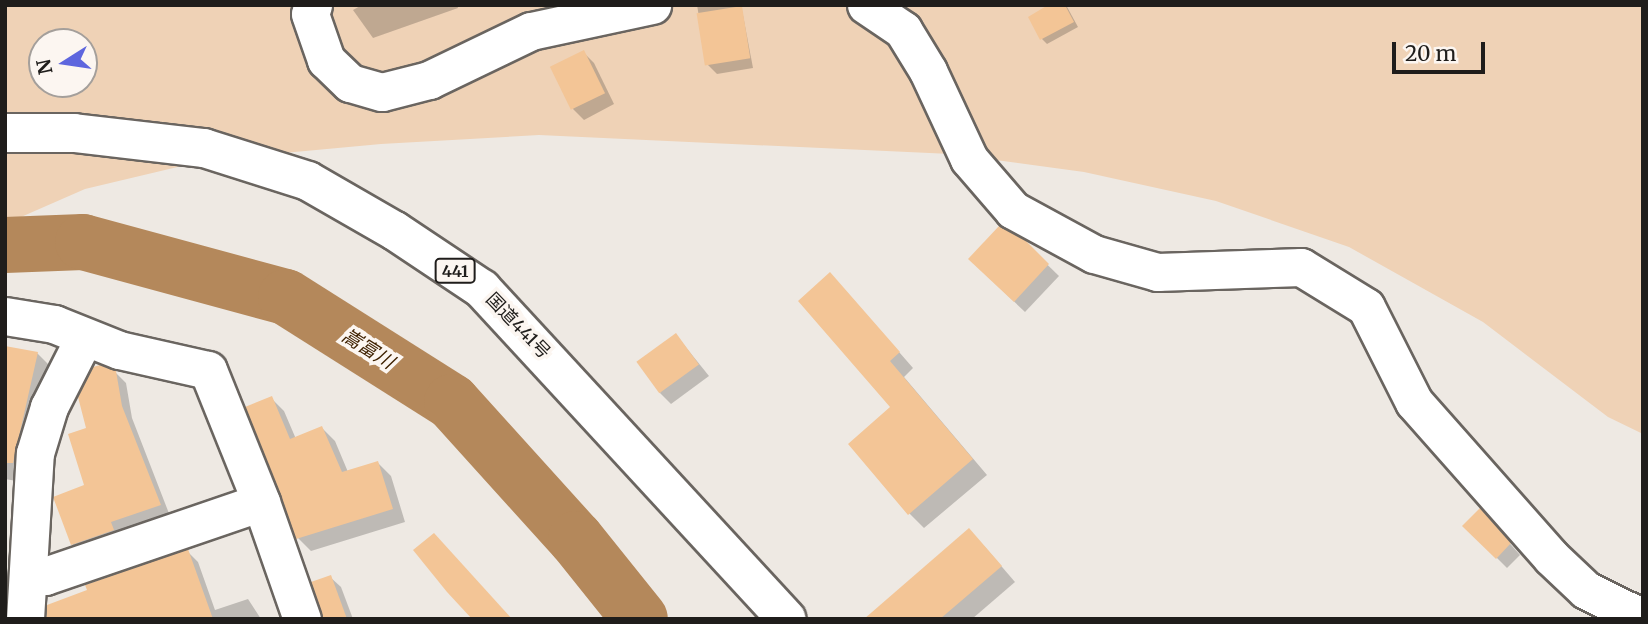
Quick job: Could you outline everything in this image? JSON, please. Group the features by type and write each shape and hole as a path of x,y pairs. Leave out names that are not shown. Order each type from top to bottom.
{"highway":[{"name":"国道441号","path":"5,133 74,133 204,148 308,181 395,231 482,289 786,619"}],"street":[{"path":"313,5 310,13 327,60 351,83 382,92 429,80 531,31 652,5"},
{"path":"866,5 903,30 928,71 969,159 1013,210 1094,254 1157,272 1301,267 1366,307 1414,402 1551,557 1586,590 1643,618"},
{"path":"5,316 54,324 84,338 208,370 261,502 302,619"},
{"path":"25,619 35,453 49,407 84,338"},
{"path":"28,577 45,576 261,502"}],"shaded area":[{"path":"5,5 1643,5 1643,434 1608,417 1483,322 1349,247 1216,201 1084,172 951,154 539,135 381,144 207,160 85,189 5,224"}],"building":[{"path":"1048,5 1065,5 1074,22 1040,40 1028,17"},
{"path":"742,6 750,58 705,66 697,13"},
{"path":"584,50 605,93 571,110 550,67"},
{"path":"999,226 1025,240 1049,264 1014,302 968,259"},
{"path":"830,272 900,352 890,361 973,459 908,515 848,444 890,407 798,301"},
{"path":"676,333 699,365 659,393 636,362"},
{"path":"5,346 38,352 13,463 5,463"},
{"path":"100,365 116,371 122,406 161,505 111,522 114,530 71,545 53,497 84,485 68,434 86,428 78,397 93,367"},
{"path":"272,396 290,439 322,426 342,472 378,461 393,509 296,539 245,407"},
{"path":"1480,508 1511,543 1496,559 1462,526"},
{"path":"969,528 1002,566 940,619 864,619"},
{"path":"434,533 512,619 472,619 447,592 413,550"},
{"path":"188,549 213,619 46,619 47,605 87,590 85,585"},
{"path":"331,575 347,619 322,619 311,582"}],"waterway":[{"name":"嵩富川","path":"5,245 83,242 286,297 452,402 576,539 640,619"}]}
